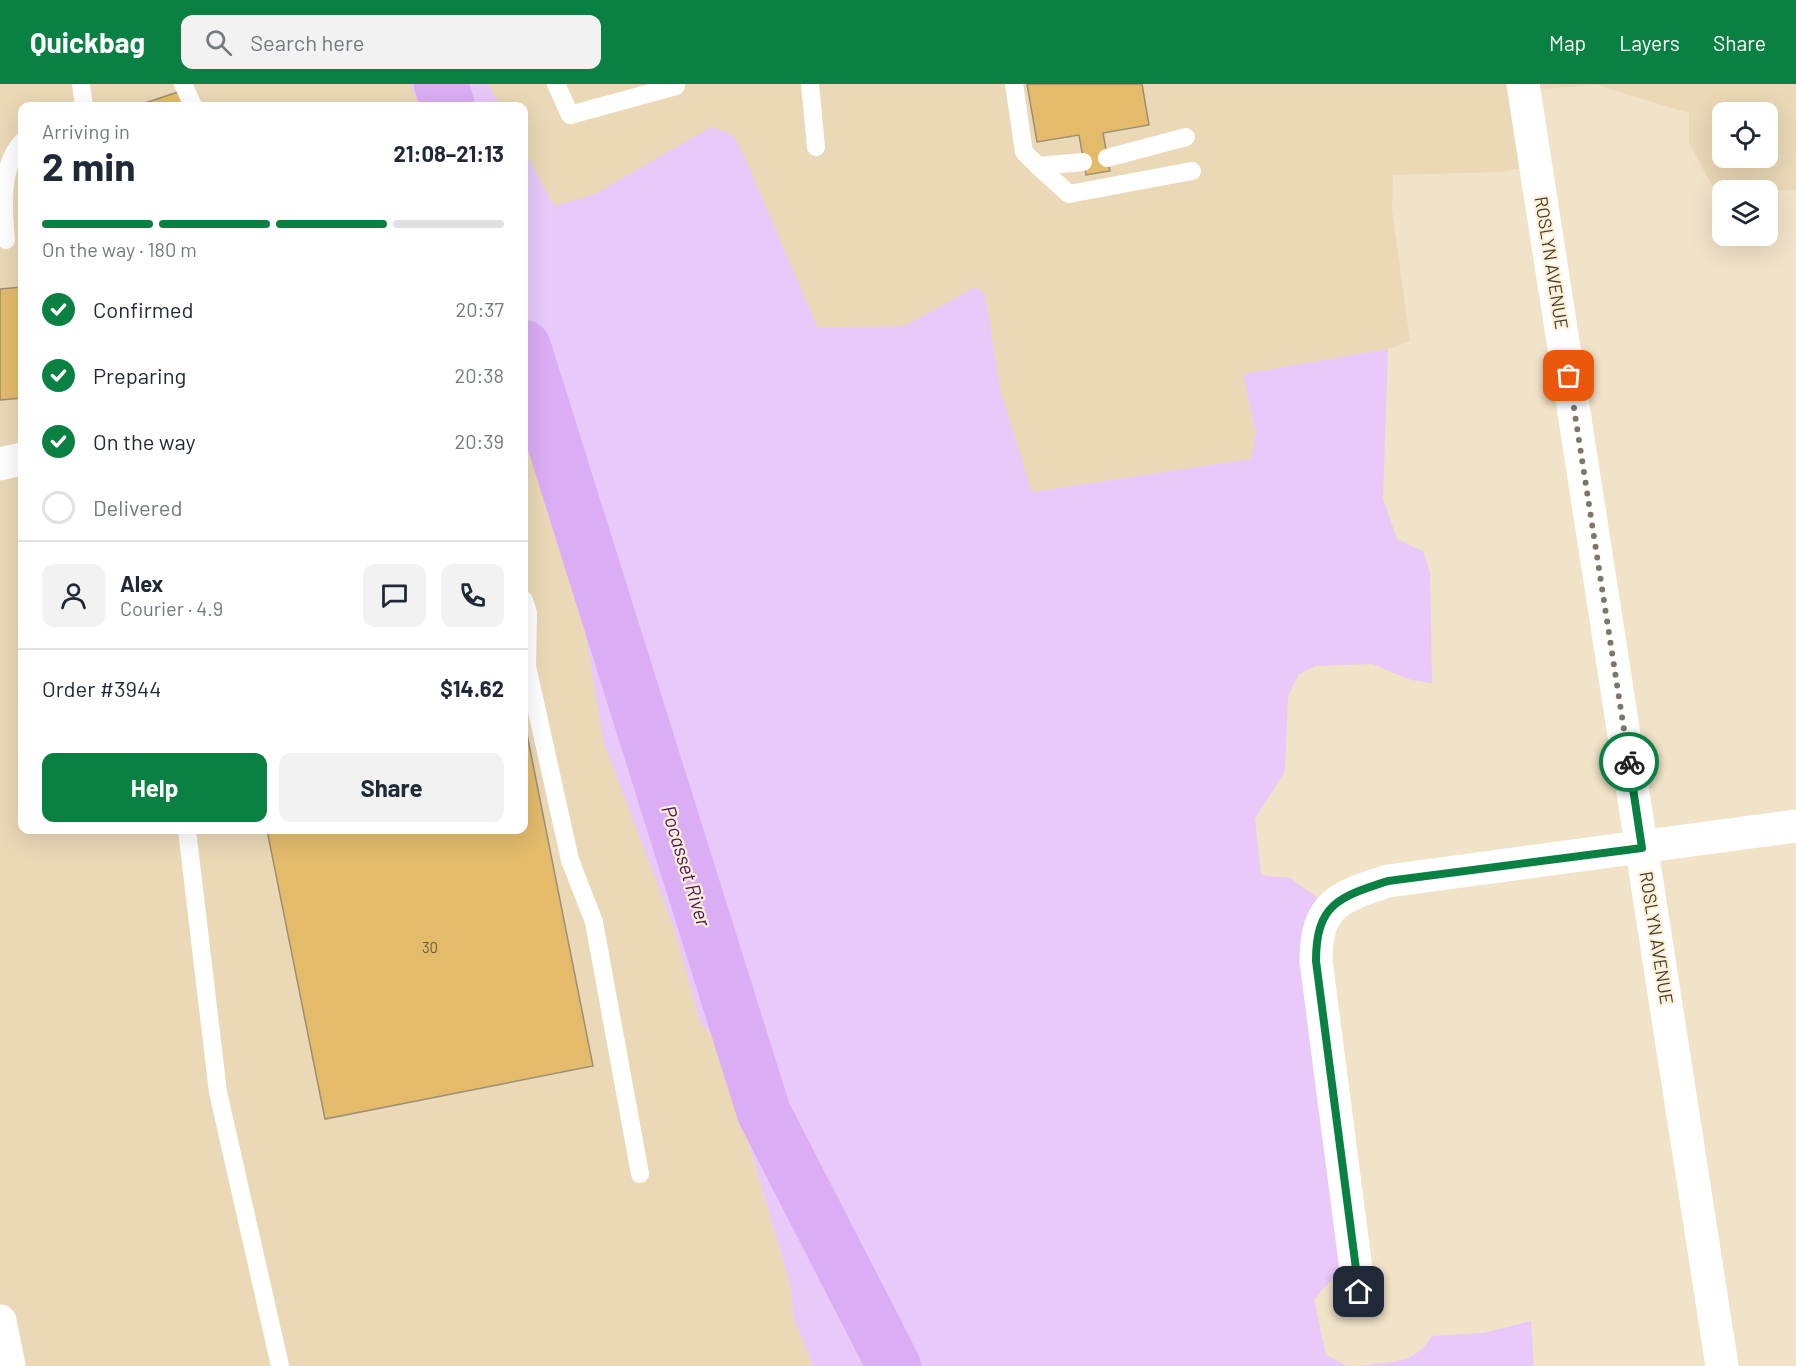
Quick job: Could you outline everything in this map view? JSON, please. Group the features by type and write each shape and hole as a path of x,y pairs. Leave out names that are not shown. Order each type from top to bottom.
{"street":[{"name":"ROSLYN AVENUE","path":"1523,84 1722,1366"},
{"path":"0,464 18,460"},
{"path":"1359,1292 1316,961 1319,925 1330,907 1347,894 1388,881 1796,826"},
{"path":"0,1321 9,1366"}],"lane":[{"path":"81,84 83,102"},
{"path":"183,84 191,102"},
{"path":"556,84 570,115 676,86"},
{"path":"810,84 816,147"},
{"path":"1014,84 1024,152 1069,194 1192,171"},
{"path":"1107,158 1186,137"},
{"path":"9,240 3,190 18,147"},
{"path":"1038,166 1083,162"},
{"path":"528,671 570,860 594,922 640,1174"},
{"path":"187,834 218,1092 280,1366"}],"shaded area":[{"path":"0,84 410,84 418,102 18,102 18,834 528,834 528,395 569,537 700,1022 719,1045 790,1284 794,1319 813,1366 0,1366"},
{"path":"410,84 488,84 498,102 418,102"},
{"path":"488,84 1796,84 1796,190 1778,190 1778,180 1712,180 1712,185 1689,143 1689,113 1596,85 1527,90 1532,166 1500,172 1393,175 1392,210 1410,341 1388,349 1243,374 1256,433 1251,459 1031,492 1001,393 985,294 977,287 904,326 818,328 746,160 733,135 595,194 554,207 528,158 528,102 498,102"},
{"path":"711,127 733,135 746,160 818,328 904,326 976,287 985,294 1001,393 1032,492 1251,459 1256,433 1243,374 1388,349 1383,499 1397,539 1423,551 1430,572 1432,683 1411,680 1372,664 1316,666 1299,674 1288,696 1285,771 1255,819 1261,875 1290,878 1330,907 1318,929 1357,1252 1314,1299 1326,1355 1347,1366 813,1366 794,1319 790,1284 720,1045 700,1022 675,931 604,743 569,537 528,395 528,157 554,206 595,194"},
{"path":"1531,1321 1534,1366 1360,1366 1410,1357 1418,1352 1432,1336 1483,1333"}],"building":[{"path":"1027,84 1142,84 1149,125 1103,133 1110,171 1086,175 1079,135 1037,142"},
{"path":"178,92 183,102 148,102"},
{"path":"18,287 18,398 0,400 0,289"},
{"path":"528,739 593,1066 325,1119 268,834 528,834"}],"waterway":[{"name":"Pocasset River","path":"441,84 447,102"},
{"name":"Pocasset River","path":"528,360 764,1113 894,1366"}],"way so far":[{"path":"1569,376 1629,762"}],"route":[{"path":"1359,1292 1316,961 1319,925 1330,907 1347,894 1388,881 1642,848 1629,762"}]}
